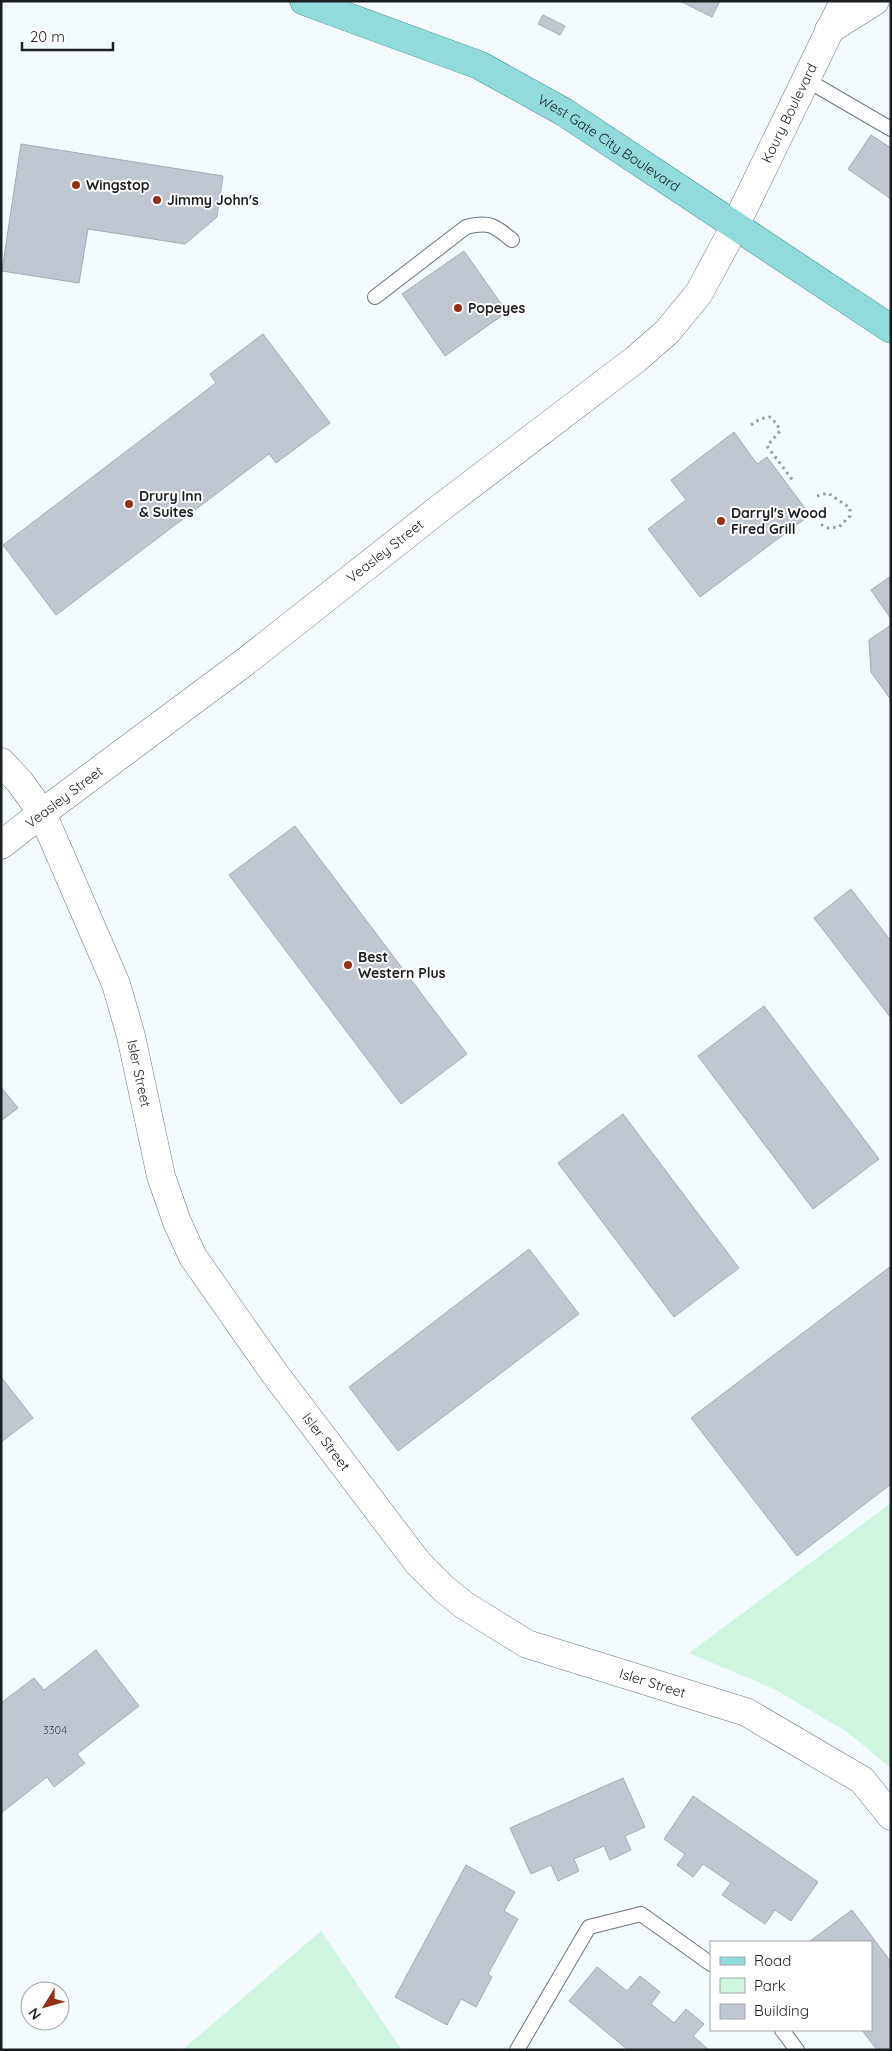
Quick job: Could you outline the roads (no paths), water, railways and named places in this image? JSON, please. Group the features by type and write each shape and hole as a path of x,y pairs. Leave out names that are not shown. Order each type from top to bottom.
{"main road":[{"name":"West Gate City Boulevard","path":"304,1 479,65 564,112 891,329"}],"street":[{"name":"Koury Boulevard","path":"735,226 805,78 844,1"},
{"path":"829,30 875,1"},
{"name":"Veasley Street","path":"1,845 245,662 447,503 636,359 667,332 699,293 735,226"},
{"name":"Isler Street","path":"1,762 20,782 42,813 116,984 131,1036 161,1176 177,1222 193,1257 276,1374 418,1563 442,1588 464,1605 527,1644 746,1712 862,1780 891,1816"}],"lane":[{"path":"805,78 891,129"},
{"path":"375,296 466,227 480,223 496,226 512,240"},
{"path":"517,2050 589,1927 640,1914 710,1963"},
{"path":"783,2031 797,2050"}],"place":[{"name":"Wingstop","path":"76,185"},
{"name":"Jimmy John's","path":"157,200"},
{"name":"Popeyes","path":"458,308"},
{"name":"Drury Inn & Suites","path":"129,504"},
{"name":"Darryl's Wood Fired Grill","path":"721,521"},
{"name":"Best Western Plus","path":"348,965"}]}
